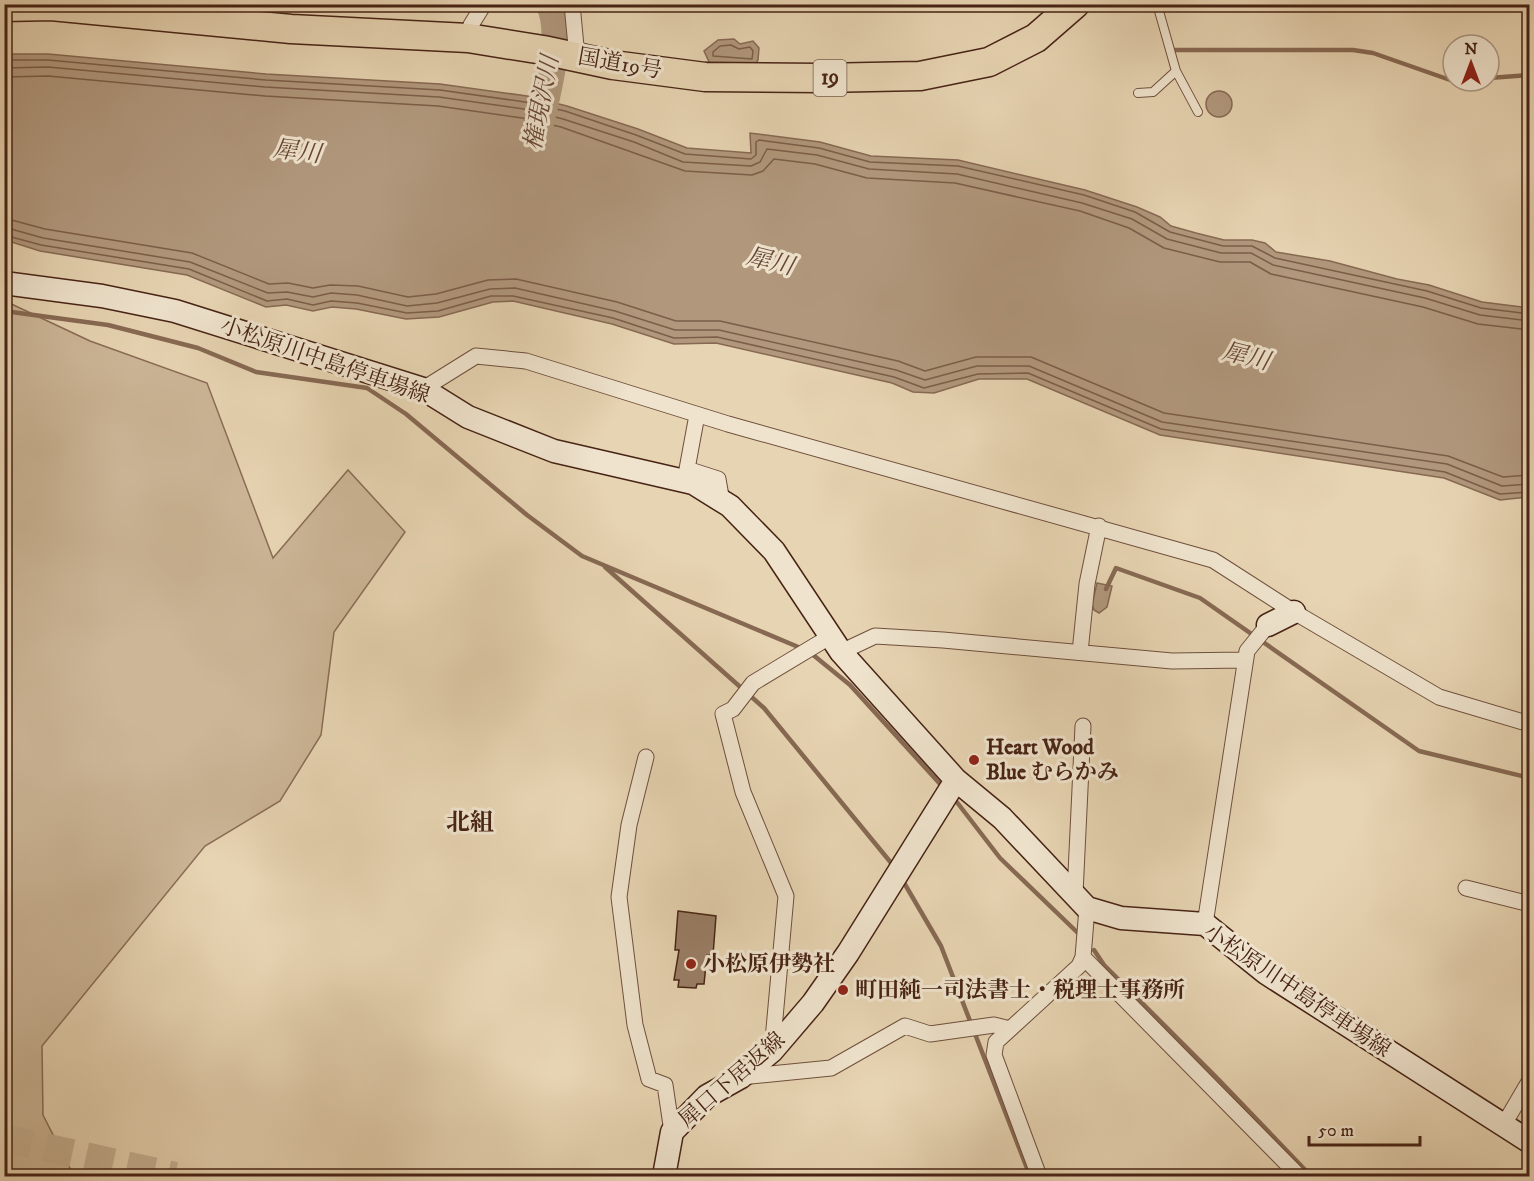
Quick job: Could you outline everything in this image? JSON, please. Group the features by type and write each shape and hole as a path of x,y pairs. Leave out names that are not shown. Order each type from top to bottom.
{"highway":[{"name":"国道19号","path":"4,8 51,6 291,29 468,38 705,77 920,76 978,64 1006,54 1035,38 1075,4"}],"main road":[{"name":"小松原川中島停車場線","path":"4,283 102,296 175,311 423,389 468,417 554,451 693,483 722,502 774,551 836,644 956,780 1002,818 1081,901 1120,918 1205,924 1266,973 1530,1142"},
{"path":"1268,625 1294,612"},
{"name":"犀口下居返線","path":"664,1176 672,1132 707,1096 741,1077 772,1050 813,1004 849,953 956,780"}],"street":[{"path":"468,38 471,25 484,4"},
{"path":"562,54 572,4"},
{"path":"423,389 476,356 526,361 697,415 1099,526 1213,561 1294,612 1439,697 1530,724"},
{"path":"697,415 687,469 718,478 722,502"},
{"path":"1080,652 1087,584 1099,526"},
{"path":"1205,924 1246,655 1268,625"},
{"path":"772,1050 786,896 751,814 730,747 723,714 733,709 753,683 836,644 875,636 1172,661 1246,655"},
{"path":"1039,1176 994,1055 996,1042 1079,966 1083,957 1081,901 1083,726"},
{"path":"646,757 629,825 619,897 635,1025 649,1079 665,1085 672,1132"},
{"path":"1466,888 1530,904"},
{"path":"1083,957 1299,1176"},
{"path":"741,1077 831,1068 905,1026 930,1034 994,1025 1010,1029"},
{"path":"1503,1126 1530,1080"}],"lane":[{"path":"1157,4 1176,71 1198,112"},
{"path":"1138,93 1153,92 1176,71"}],"shaded area":[{"path":"5,301 90,341 207,383 273,558 348,470 405,532 334,632 321,735 280,801 205,846 42,1046 43,1115 74,1176 5,1176"}],"water":[{"path":"734,39 740,44 753,41 759,48 758,60 754,66 710,64 704,51 718,40"},
{"name":"犀川","path":"5,54 48,54 266,74 440,84 527,96 567,106 687,148 751,153 750,133 820,142 871,156 958,160 1085,190 1137,207 1160,217 1171,226 1196,233 1224,240 1252,240 1265,243 1276,252 1330,261 1429,285 1482,302 1529,308 1529,497 1500,500 1444,478 1160,435 1027,379 979,379 934,393 913,392 892,383 716,343 674,344 612,324 513,301 493,302 439,317 406,319 356,309 332,307 313,311 286,305 266,307 187,275 40,251 5,240"},
{"path":"1219,91 1228,95 1232,104 1228,113 1219,117 1210,113 1206,104 1210,95"},
{"path":"1097,583 1112,586 1107,607 1099,613 1094,610 1092,604"}],"building":[{"path":"678,911 716,916 713,955 707,955 704,984 697,984 696,988 678,987 679,980 674,980 679,950 675,950"}],"waterway":[{"name":"権現沢川","path":"537,137 549,88 554,51 555,34 549,4"},
{"path":"1172,50 1353,50 1373,53 1441,77"},
{"path":"1501,77 1530,75"},
{"path":"4,311 108,325 198,348 256,372 367,388 406,414 527,515 582,556 803,649"},
{"path":"605,567 764,708 892,864"},
{"path":"1106,589 1116,568 1200,598 1419,751 1530,778"},
{"path":"812,654 850,685 941,785"},
{"path":"956,801 1000,858 1080,935"},
{"path":"903,881 941,946 1030,1176"},
{"path":"1094,950 1104,965 1311,1176"}],"tunnel":[{"path":"4,1138 175,1176"}],"place":[{"name":"Heart Wood Blue むらかみ","path":"974,760"},
{"name":"小松原伊勢社","path":"691,964"},
{"name":"町田純一司法書士・税理士事務所","path":"843,990"}],"district":[{"name":"北組","path":"470,823"}]}
